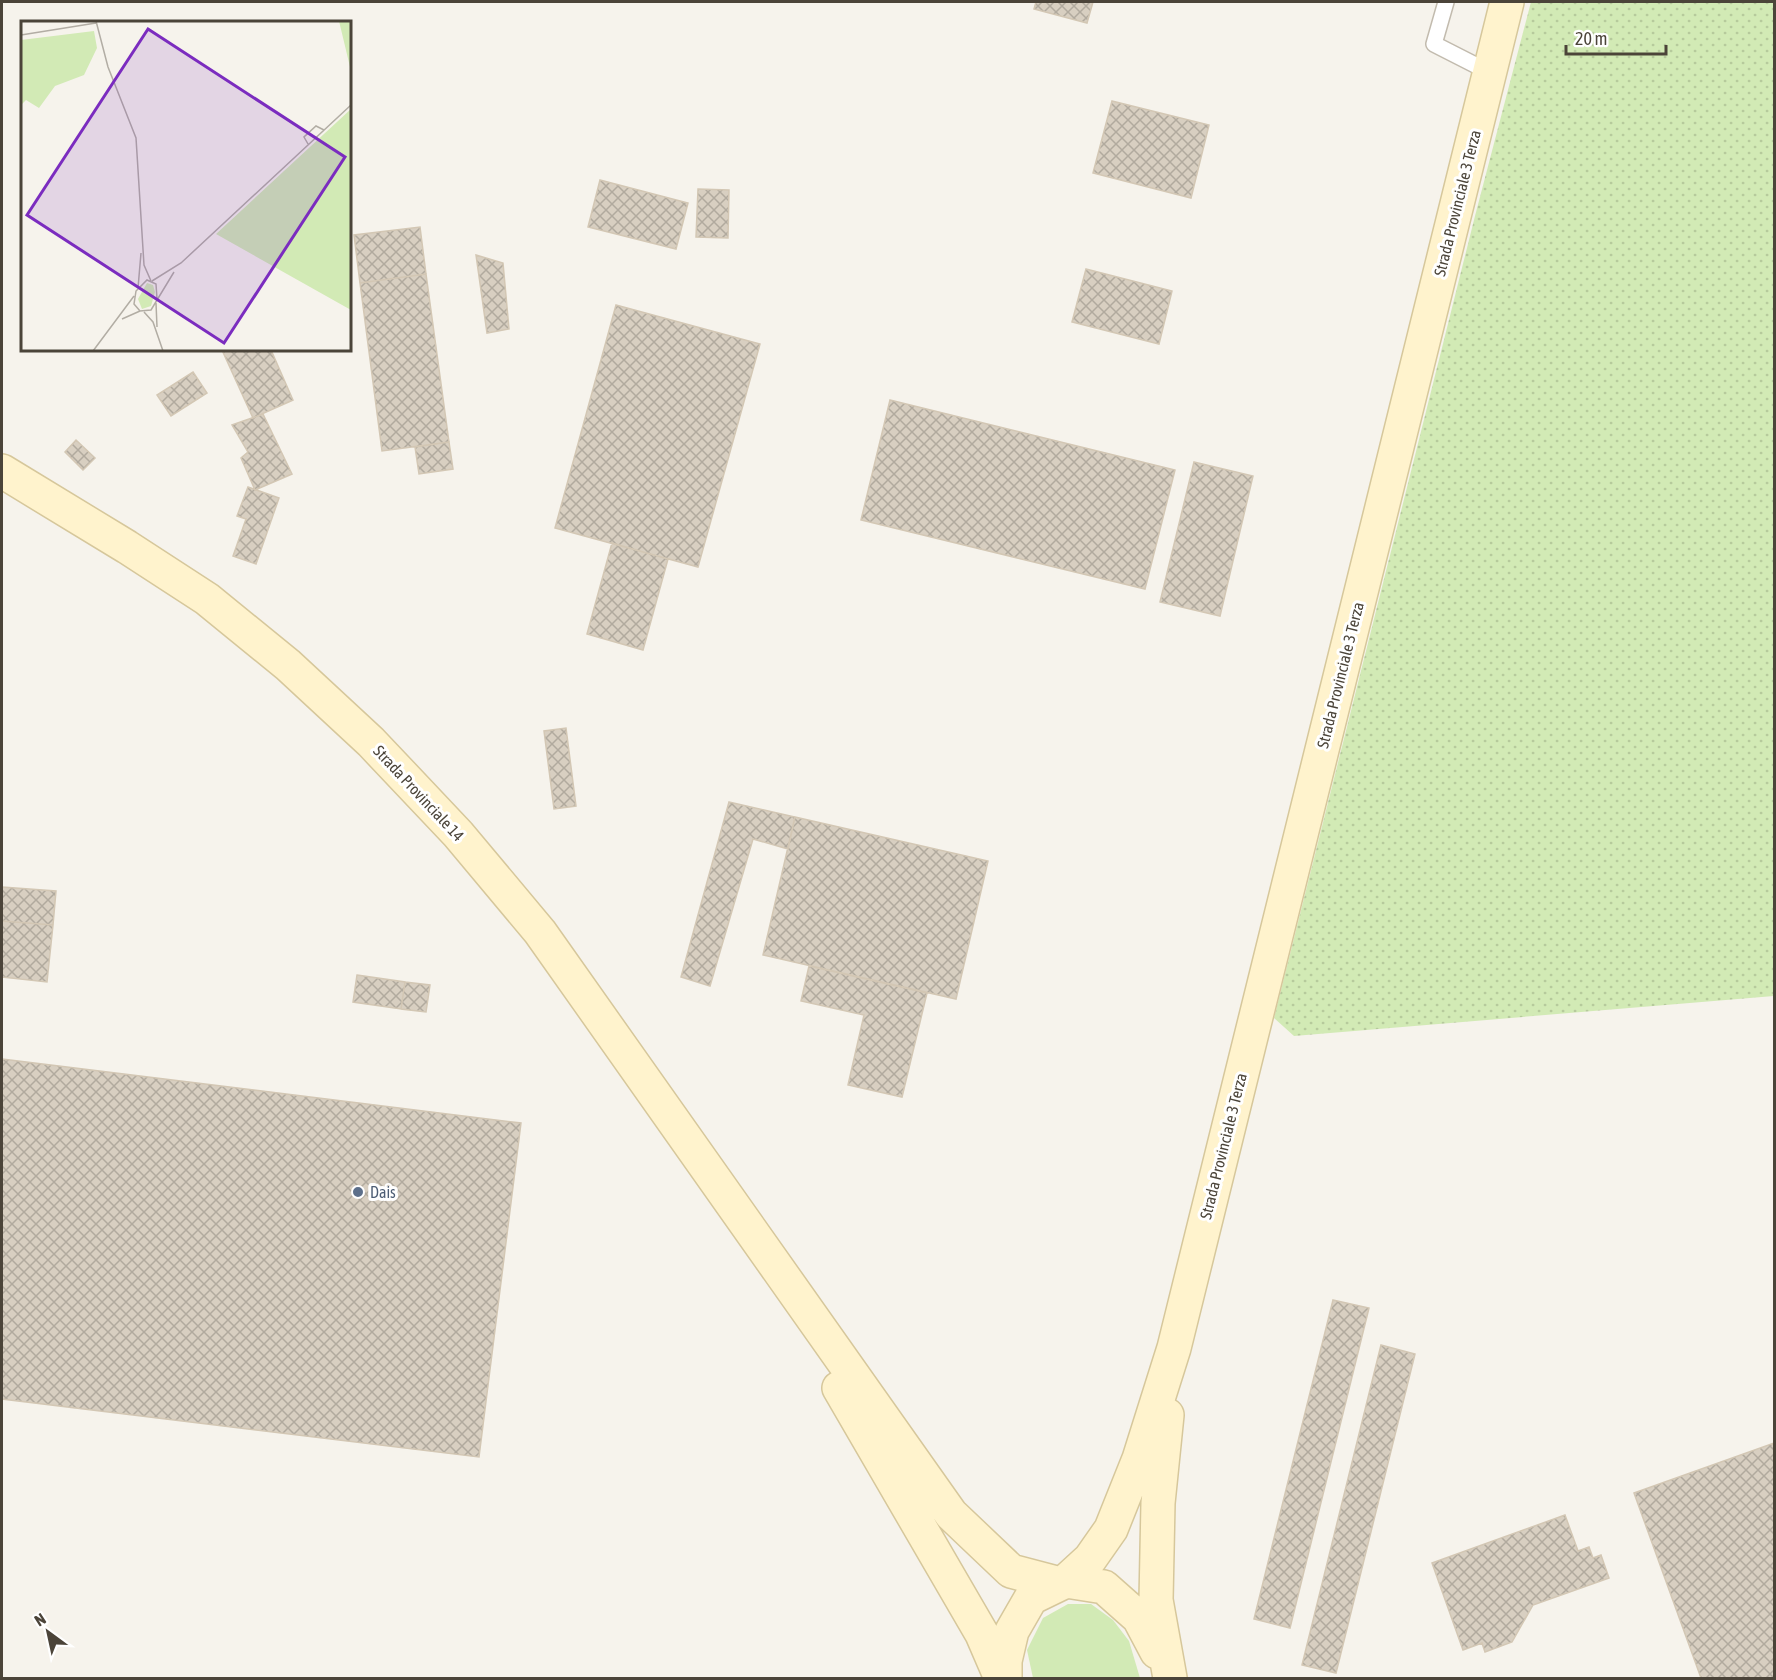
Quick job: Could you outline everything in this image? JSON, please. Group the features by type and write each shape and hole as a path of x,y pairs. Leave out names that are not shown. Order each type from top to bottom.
{"main road":[{"name":"Strada Provinciale 3 Terza","path":"1174,1348 1507,2"},
{"name":"Strada Provinciale 14","path":"2,471 207,599 288,665 371,742 458,834 540,932 741,1214"},
{"path":"741,1214 951,1514 1011,1571 1063,1583 1104,1587 1140,1618 1169,1677"},
{"path":"741,1214 903,1500 982,1634 1003,1678"},
{"path":"1003,1678 1012,1630 1030,1598 1063,1583 1090,1558 1111,1529 1138,1459 1174,1348"},
{"path":"1169,1677 1156,1600 1158,1503 1174,1348"}],"lane":[{"path":"1446,2 1434,44 1489,72"}],"green space":[{"path":"1531,2 1774,2 1774,996 1294,1036 1274,1018 1475,216"},
{"path":"1068,1604 1091,1604 1113,1620 1129,1641 1140,1678 1033,1678 1027,1650 1043,1618"}],"building":[{"path":"1036,2 1093,2 1087,23 1034,9"},
{"path":"1112,101 1209,125 1191,198 1093,173"},
{"path":"600,180 688,203 676,249 588,227"},
{"path":"698,189 729,190 728,238 696,237"},
{"path":"420,227 426,274 360,283 354,235"},
{"path":"476,255 503,263 509,329 487,333"},
{"path":"1086,269 1172,291 1159,344 1072,322"},
{"path":"426,274 449,442 382,451 360,283"},
{"path":"616,305 760,344 698,567 555,528"},
{"path":"222,351 271,351 293,400 253,418"},
{"path":"193,372 207,393 171,416 157,395"},
{"path":"890,400 1175,470 1145,589 861,520"},
{"path":"263,414 292,474 255,490 241,458 248,452 232,425"},
{"path":"76,440 95,458 83,470 65,452"},
{"path":"449,442 453,469 419,474 415,447"},
{"path":"1194,462 1253,476 1220,616 1160,602"},
{"path":"248,487 279,498 256,564 233,556 246,519 237,516"},
{"path":"612,543 668,559 643,650 587,634"},
{"path":"566,728 576,806 554,809 544,731"},
{"path":"729,802 795,817 788,849 753,839 710,986 681,977"},
{"path":"795,817 988,861 956,999 763,955"},
{"path":"2,887 56,891 53,925 2,921"},
{"path":"2,921 53,925 47,982 2,977"},
{"path":"809,966 927,993 902,1097 848,1085 864,1015 801,1001"},
{"path":"357,975 405,982 401,1009 353,1002"},
{"path":"405,982 430,985 426,1012 401,1009"},
{"path":"2,1059 521,1123 479,1457 2,1399"},
{"path":"1333,1300 1369,1308 1290,1628 1254,1619"},
{"path":"1381,1345 1415,1354 1336,1673 1302,1665"},
{"path":"1774,1443 1774,1678 1701,1678 1634,1493"},
{"path":"1565,1515 1578,1551 1589,1547 1593,1558 1601,1555 1609,1578 1533,1605 1512,1642 1485,1652 1482,1643 1463,1650 1432,1563"}],"place":[{"name":"Dais","path":"358,1192"}]}
